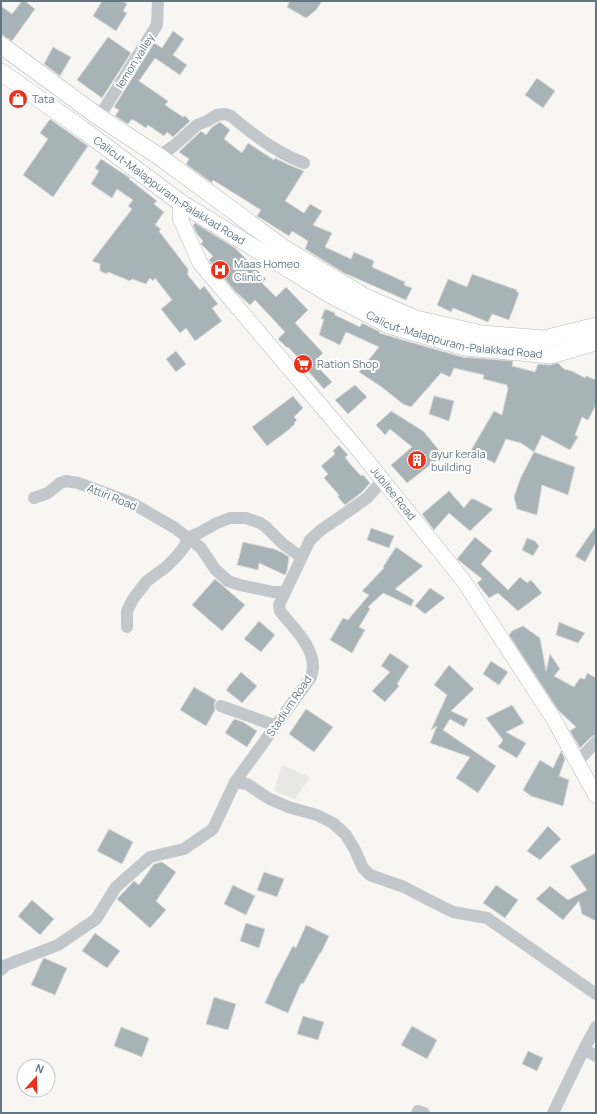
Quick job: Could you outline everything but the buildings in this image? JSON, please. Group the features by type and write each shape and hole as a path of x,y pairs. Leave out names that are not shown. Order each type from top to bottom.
{"highway":[{"path":"1,45 99,117 160,157 285,249 365,297 416,319 482,334 544,339 596,326"},
{"name":"Calicut-Malappuram-Palakkad Road","path":"1,72 82,128 181,203 331,295 389,325 465,346 551,355 596,342"},
{"path":"181,203 176,194 179,184 197,184"}],"main road":[{"name":"Jubilee Road","path":"181,203 180,218 200,263 355,446 463,580 553,718 596,796"}],"street":[{"name":"lemon valley","path":"99,117 157,25 158,1"},
{"path":"160,157 197,125 217,115 226,114 231,116 263,142 284,155 304,163"},
{"name":"Stadium Road","path":"1,970 6,965 58,945 96,919 116,887 150,857 184,849 213,828 235,782 311,677 313,667 311,654 307,644 280,611 279,606 301,557 310,540 320,530 367,498 383,480"},
{"name":"Attiri Road","path":"34,498 48,494 60,483 66,481 78,483 132,503 175,528 201,548 215,569 228,580 240,585 273,592 285,592"},
{"path":"127,627 127,611 133,599 147,581 166,567 177,556 184,546 187,538 217,523 230,518 246,518 260,523 283,544 301,557"},
{"path":"221,706 276,726"},
{"path":"577,762 596,742"},
{"path":"235,782 247,784 268,798 288,807 317,816 333,823 346,835 363,868 370,875 404,887 453,912 487,918 596,994"},
{"path":"553,1113 596,1027"},
{"path":"584,1049 596,1056"},
{"path":"416,1113 418,1111 424,1113"}],"shaded area":[{"path":"282,765 310,777 295,799 274,791"}],"place":[{"name":"Tata","path":"18,99"},
{"name":"Maas Homeo Clinic","path":"220,270"},
{"name":"Ration Shop","path":"303,364"},
{"name":"ayur kerala building","path":"417,460"}]}
